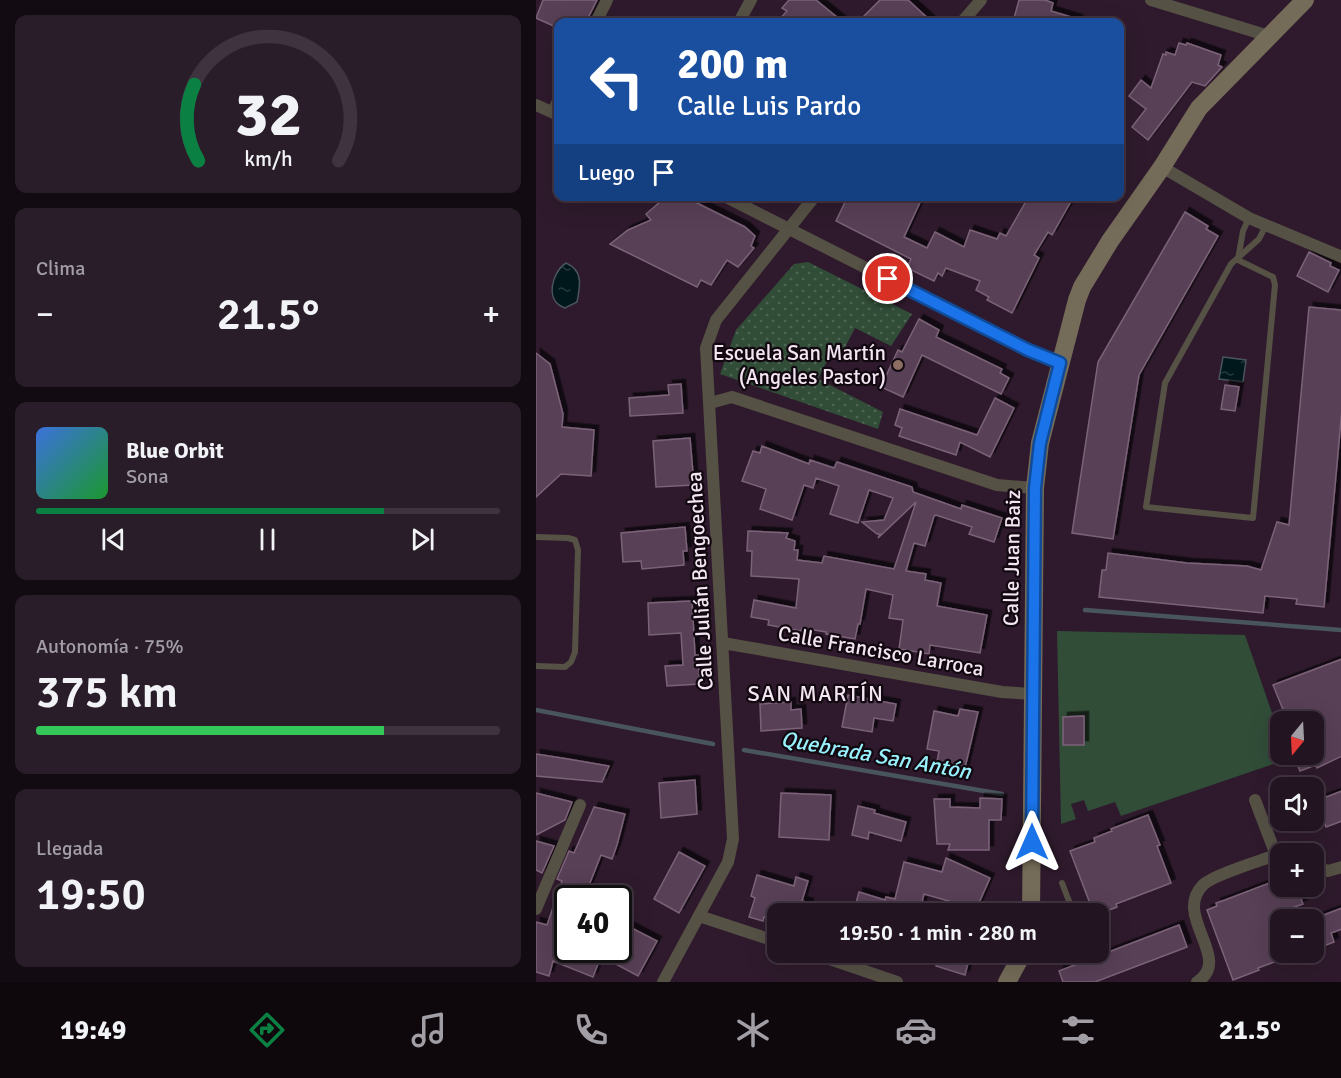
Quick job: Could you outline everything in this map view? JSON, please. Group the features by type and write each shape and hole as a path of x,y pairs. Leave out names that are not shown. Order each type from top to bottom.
{"street":[{"path":"598,18 607,0"},
{"path":"741,18 750,0"},
{"path":"965,18 981,0"},
{"path":"1151,0 1270,36"},
{"name":"Calle Juan Baiz","path":"1031,903 1035,488 1040,443 1082,287 1199,108 1305,0"},
{"path":"536,105 554,109"},
{"path":"1162,167 1249,218 1342,257"},
{"path":"734,201 1028,350 1060,363"},
{"name":"Calle Julián Bengoechea","path":"663,982 728,862 733,839 706,348 716,320 811,201"},
{"path":"710,403 732,397 997,485 1035,488"},
{"name":"Calle Francisco Larroca","path":"723,643 1002,692 1033,694"},
{"path":"1255,800 1273,843"},
{"path":"536,909 580,805"},
{"path":"1197,982 1202,979 1208,969 1209,955 1194,920 1193,909 1196,896 1203,884 1270,858"},
{"path":"1324,870 1328,871 1342,867"},
{"path":"699,916 767,938"},
{"path":"841,963 897,982"},
{"path":"1007,982 1017,963"}],"lane":[{"path":"1238,260 1243,231 1249,218"},
{"path":"1238,260 1273,278 1276,285 1253,518 1146,507 1165,383 1231,264 1259,239 1266,225"},
{"path":"536,537 575,540 578,550 575,652 571,662 565,667 536,666"},
{"path":"1062,883 1070,903"}],"green space":[{"path":"808,262 912,314 891,346 855,328 842,353 833,349 818,379 883,412 878,429 720,374 736,330 794,264"},
{"path":"1057,631 1245,635 1271,711 1270,765 1121,816 1115,802 1088,811 1084,800 1071,804 1076,819 1061,824"}],"water":[{"path":"566,263 576,270 580,285 577,302 565,308 554,299 552,286 557,273"},
{"path":"1223,357 1246,360 1243,382 1219,379"}],"building":[{"path":"543,0 597,0 588,18 554,18 554,26 536,18"},
{"path":"789,0 816,0 838,18 781,18 787,11 782,8"},
{"path":"880,0 908,0 928,18 862,18"},
{"path":"1019,0 1045,0 1053,3 1051,11 1075,18 1014,18"},
{"path":"1179,43 1186,45 1187,43 1221,55 1218,65 1222,67 1205,86 1192,82 1148,140 1132,127 1146,109 1129,96 1141,80 1151,88 1163,54 1166,55 1166,52 1175,55"},
{"path":"661,201 693,201 745,227 755,236 751,246 754,248 738,267 727,260 711,285 701,280 697,287 610,244 628,230 651,220 646,214"},
{"path":"846,201 921,201 904,237 927,248 935,232 964,247 970,230 997,239 1000,233 1006,236 1026,201 1071,201 1052,235 1048,232 1034,255 1039,258 1012,313 987,300 989,297 976,290 980,281 946,268 942,276 938,273 934,281 907,268 911,259 836,221"},
{"path":"1185,212 1208,226 1206,229 1218,236 1139,375 1113,539 1072,533 1098,362"},
{"path":"1309,252 1331,263 1330,266 1339,270 1328,292 1297,276"},
{"path":"1309,307 1342,310 1342,409 1324,607 1296,604 1297,599 1265,596 1263,613 1099,597 1102,570 1106,570 1108,553 1187,563 1247,566 1261,570 1277,522 1289,525"},
{"path":"919,319 939,330 936,337 1002,369 1000,373 1009,378 1001,394 922,355 903,397 881,387 898,350 902,352"},
{"path":"536,353 550,364 563,414 562,427 594,430 591,476 561,474 536,497"},
{"path":"681,384 683,413 630,416 629,398 669,395 668,385"},
{"path":"1225,385 1239,387 1235,411 1221,409"},
{"path":"995,398 1014,408 990,457 960,442 956,455 899,436 902,428 895,425 900,409 977,435"},
{"path":"690,438 694,485 656,487 653,441"},
{"path":"762,446 809,464 810,460 834,468 837,462 912,487 913,492 961,509 962,505 1002,518 994,542 969,534 972,527 934,516 925,546 914,543 906,571 926,574 925,580 941,583 937,606 987,615 980,653 930,645 929,654 899,649 903,620 889,618 893,595 866,589 855,639 802,628 801,631 768,625 769,620 751,617 754,600 796,608 799,579 751,576 752,551 747,551 748,531 788,533 786,538 795,541 794,550 798,550 797,560 822,563 824,556 894,569 916,502 878,538 880,534 862,522 884,520 893,498 869,490 858,523 830,514 839,486 816,478 813,488 804,485 792,520 760,509 766,489 742,481 753,451 760,453"},
{"path":"685,527 687,551 683,551 684,565 642,569 641,561 623,562 621,533"},
{"path":"692,601 695,655 698,655 700,684 667,686 665,666 683,665 681,633 649,635 648,603"},
{"path":"1342,659 1342,756 1324,765 1324,711 1284,711 1273,685"},
{"path":"848,695 896,704 893,721 874,718 872,732 842,727"},
{"path":"791,702 791,710 801,709 802,728 761,731 760,704"},
{"path":"960,709 978,712 964,772 936,767 939,751 927,749 934,711 958,716"},
{"path":"1084,716 1084,745 1063,745 1063,717"},
{"path":"536,754 609,766 602,782 536,776"},
{"path":"1298,765 1316,765 1300,771"},
{"path":"695,780 697,814 661,818 659,783"},
{"path":"1342,791 1342,821 1326,827 1324,824 1324,798"},
{"path":"536,793 572,802 565,820 536,835"},
{"path":"781,793 831,795 829,840 779,837"},
{"path":"980,798 1002,799 1001,820 989,820 989,850 948,850 950,844 937,844 934,799 950,799 950,807 980,808"},
{"path":"858,806 906,822 901,841 869,832 868,839 852,835"},
{"path":"594,807 625,814 612,859 601,855 589,885 561,885 562,881 557,879 569,851 574,853"},
{"path":"1148,815 1171,883 1116,904 1117,907 1109,910 1109,903 1090,903 1070,851 1095,842 1094,838 1112,831 1111,829"},
{"path":"536,841 554,846 542,873 536,870"},
{"path":"679,852 705,866 679,913 654,899"},
{"path":"946,858 990,878 979,903 952,903 924,894 922,903 856,903 859,892 885,900 886,897 895,899 904,862 942,872"},
{"path":"757,875 794,886 796,877 808,881 802,901 809,903 767,903 767,918 764,917 763,921 749,917 755,898 751,896"},
{"path":"1270,883 1270,897 1300,897 1303,904 1289,909 1270,909 1272,963 1233,980 1207,910 1217,906 1216,903"},
{"path":"554,904 554,961 549,976 536,972 536,922 547,925"},
{"path":"1342,908 1342,929 1331,933 1334,942 1324,946 1324,915"},
{"path":"1179,925 1187,947 1095,982 1063,982 1059,971 1080,963 1109,963 1109,952"},
{"path":"632,928 657,941 638,976 614,963 632,963"},
{"path":"558,963 598,963 593,977"},
{"path":"937,963 968,963 965,975 936,966"}],"waterway":[{"path":"1085,610 1342,630"},
{"name":"Quebrada San Antón","path":"536,710 713,744"},
{"name":"Quebrada San Antón","path":"744,750 1002,794"}],"place":[{"name":"Escuela San Martín (Angeles Pastor)","path":"898,365"}],"district":[{"name":"SAN MARTÍN","path":"816,693"}],"route":[{"path":"888,279 1028,350 1060,363 1040,443 1035,488 1032,842"}]}
